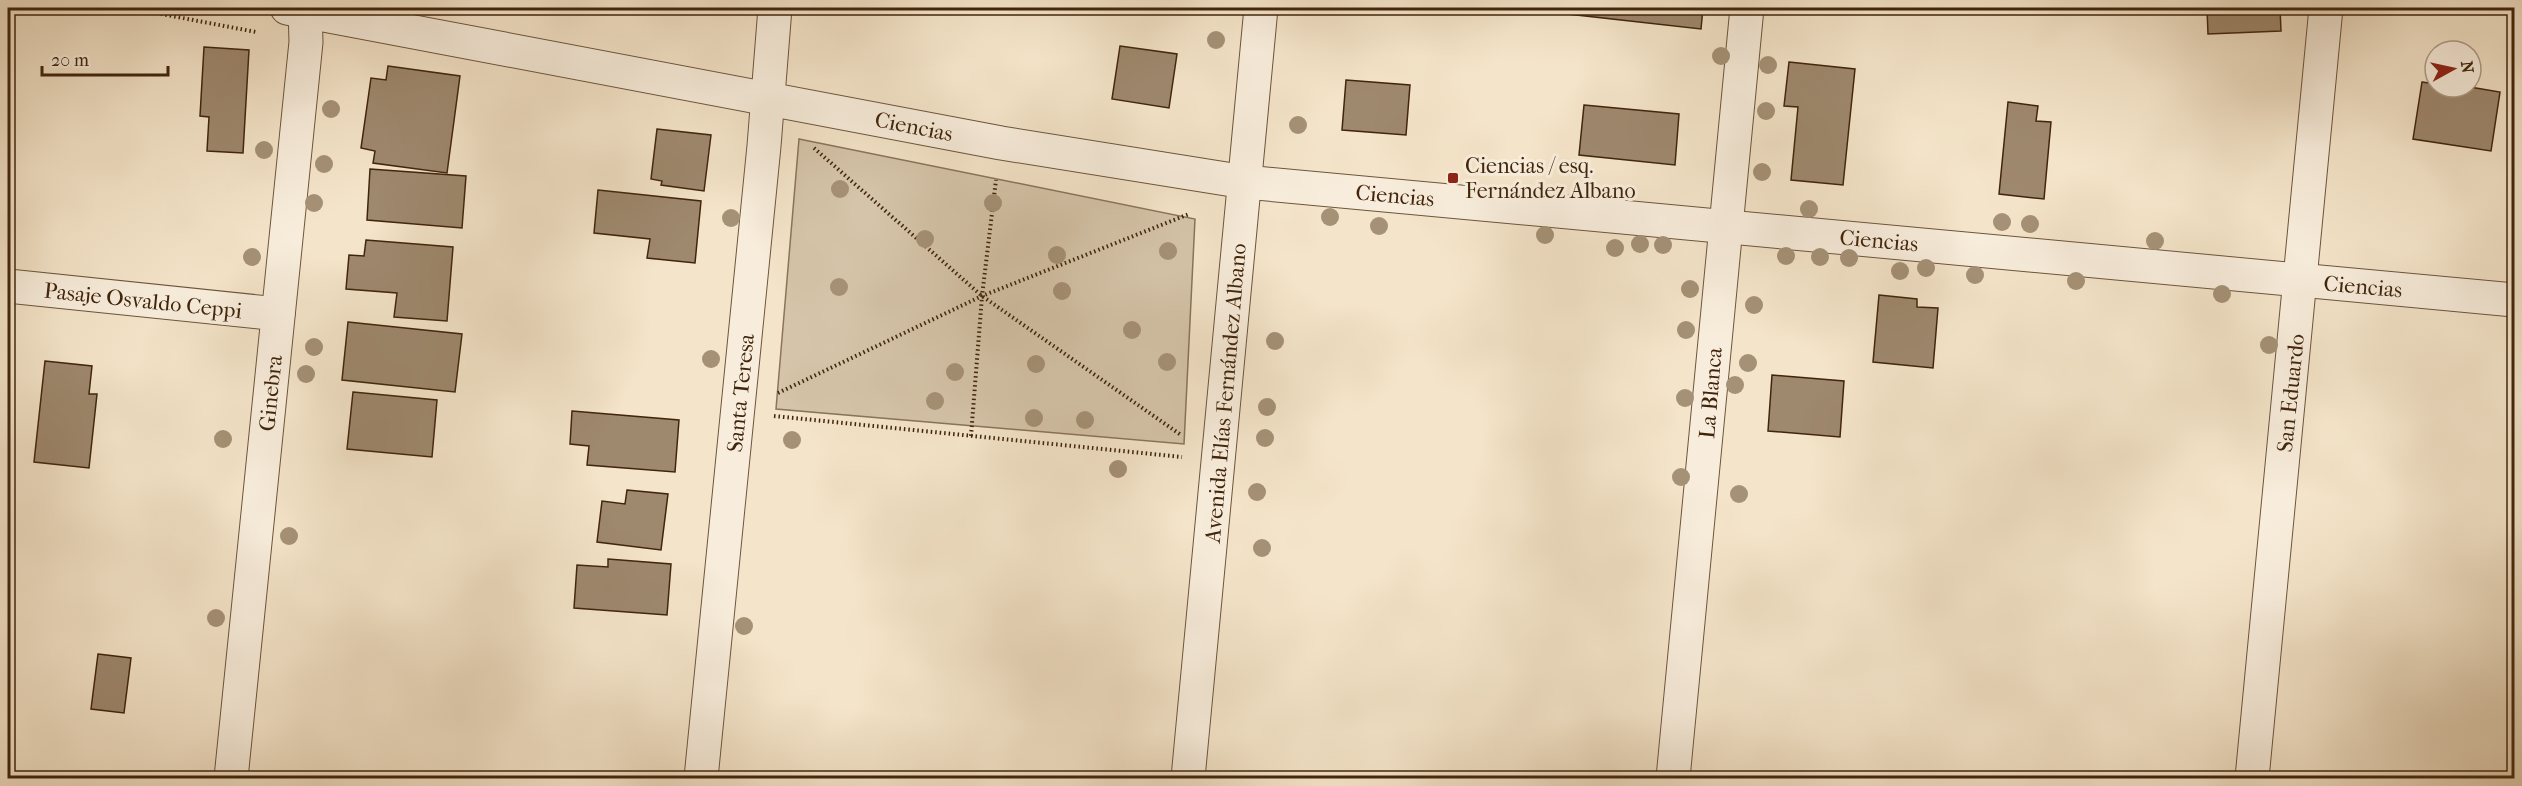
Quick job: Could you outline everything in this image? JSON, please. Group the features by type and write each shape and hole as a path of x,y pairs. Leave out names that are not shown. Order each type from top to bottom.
{"street":[{"name":"Santa Teresa","path":"701,778 738,412 775,8"},
{"name":"Avenida Elías Fernández Albano","path":"1188,778 1262,8"},
{"name":"La Blanca","path":"1673,778 1747,8"},
{"name":"San Eduardo","path":"2252,778 2326,8"},
{"name":"Ciencias","path":"299,9 1001,143 1245,182 2514,300"},
{"name":"Ginebra","path":"231,778 306,42 299,9"},
{"name":"Pasaje Osvaldo Ceppi","path":"8,286 278,314"}],"path":[{"path":"804,105 800,135 982,296 1218,461"},
{"path":"971,436 982,296 1001,143"},
{"path":"738,412 982,296 1189,214"},
{"path":"738,412 1218,461"}],"shaded area":[{"path":"799,139 1195,219 1184,444 776,409"}],"building":[{"path":"1542,8 1703,8 1701,29 1541,11"},
{"path":"2207,8 2280,8 2281,31 2208,34"},
{"path":"1120,46 1177,54 1169,108 1112,99"},
{"path":"204,47 249,50 243,153 207,151 209,117 200,116"},
{"path":"1789,62 1855,69 1843,185 1791,180 1798,107 1784,106"},
{"path":"388,66 460,76 447,173 373,163 375,151 361,148 371,78 386,80"},
{"path":"1346,80 1410,85 1406,135 1342,130"},
{"path":"2422,82 2423,99 2483,99 2483,89 2500,92 2491,151 2413,139"},
{"path":"2008,102 2038,106 2036,121 2051,122 2044,199 1999,194"},
{"path":"1584,105 1679,114 1675,165 1579,155"},
{"path":"657,129 711,135 704,191 661,185 662,181 651,179"},
{"path":"370,169 466,176 462,228 367,220"},
{"path":"598,190 701,201 695,263 647,258 650,239 594,233"},
{"path":"366,240 453,247 447,321 394,317 397,293 346,289 349,255 364,256"},
{"path":"1879,295 1917,299 1917,307 1938,308 1933,368 1873,362"},
{"path":"348,322 462,334 455,392 342,380"},
{"path":"45,361 92,366 89,394 97,394 89,468 34,462"},
{"path":"1772,375 1844,381 1840,437 1768,431"},
{"path":"353,392 437,400 432,457 347,449"},
{"path":"572,411 679,420 675,472 587,465 589,446 570,444"},
{"path":"627,490 668,494 661,550 597,542 602,501 625,504"},
{"path":"608,559 671,564 667,615 574,608 577,565 608,567"},
{"path":"98,654 131,658 124,713 91,709"}],"place":[{"name":"Ciencias / esq. Fernández Albano","path":"1453,178"}]}
